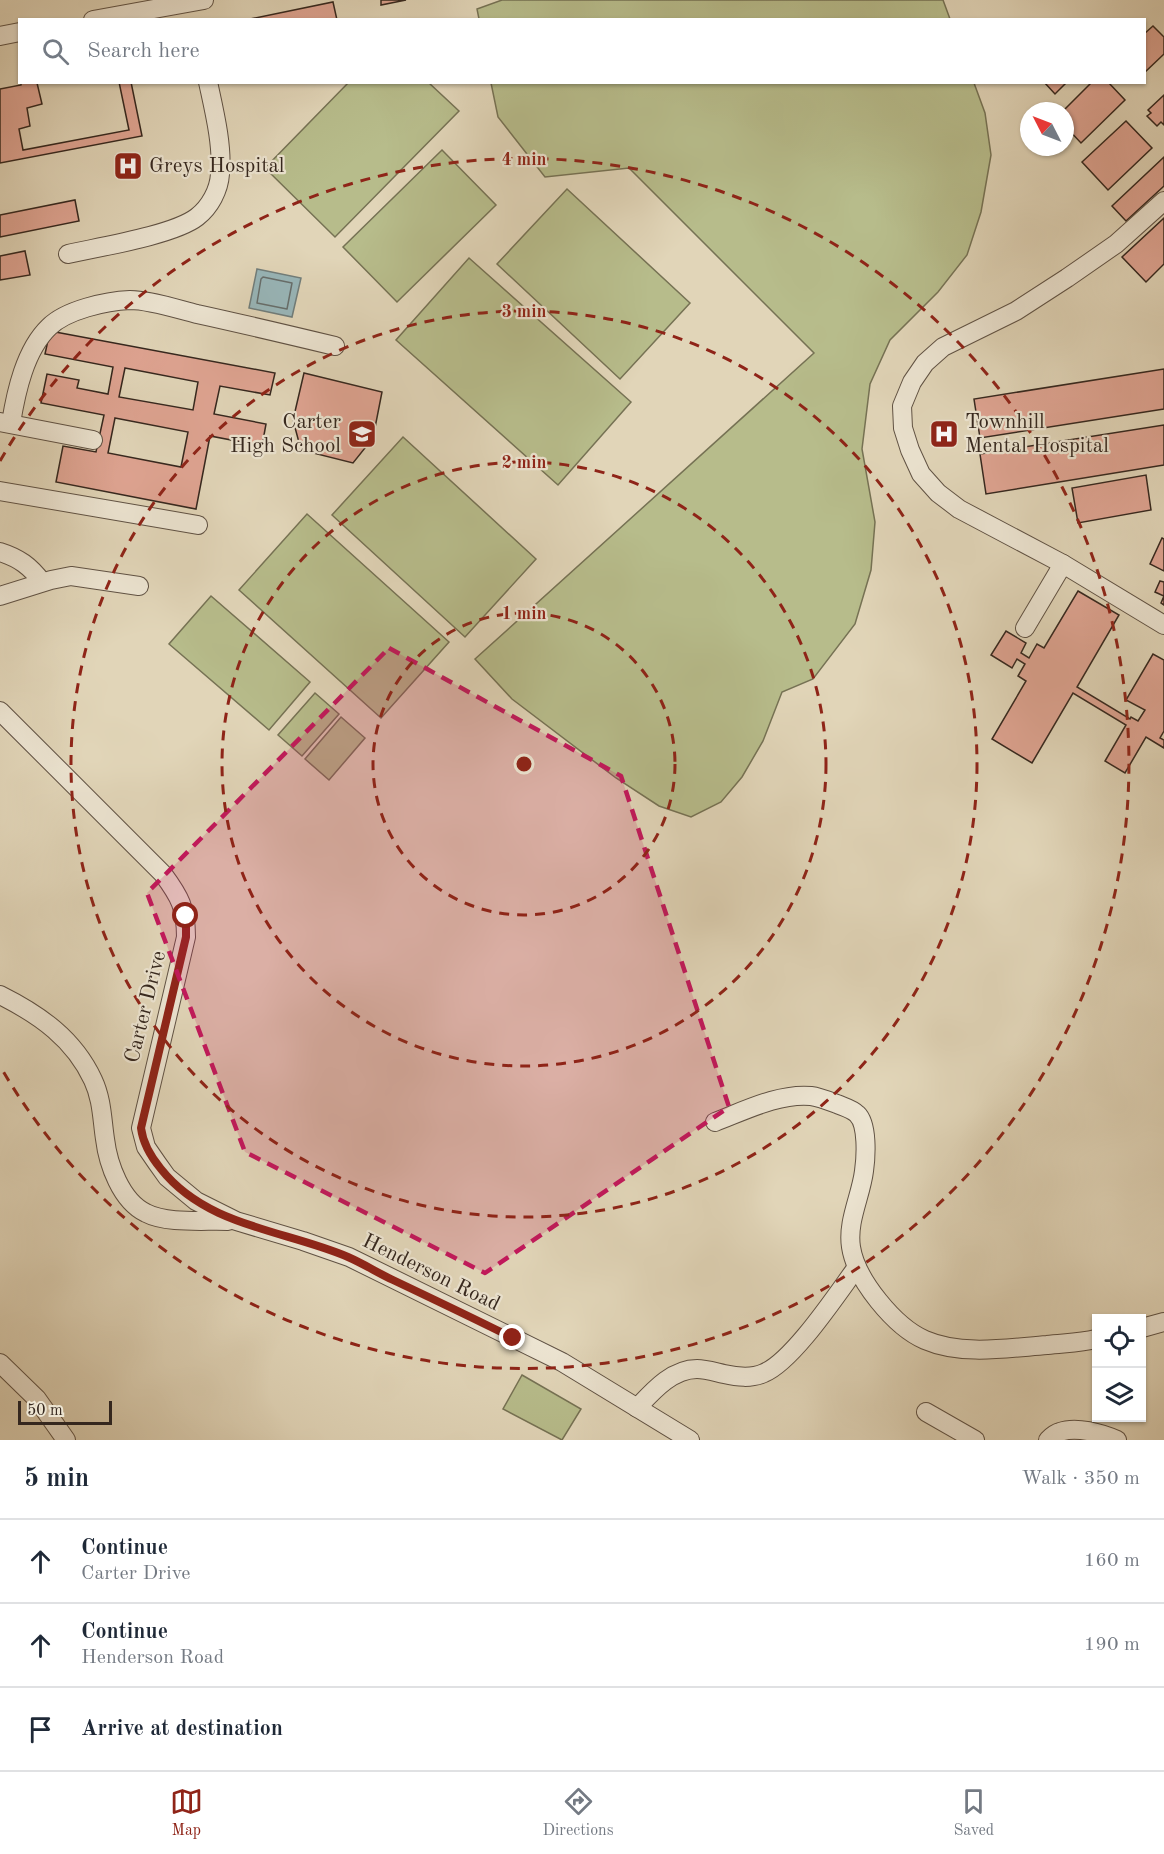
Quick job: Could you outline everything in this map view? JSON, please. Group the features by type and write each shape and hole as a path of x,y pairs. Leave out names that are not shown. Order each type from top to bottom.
{"street":[{"path":"109,18 197,7"},
{"path":"0,36 18,32"},
{"path":"68,254 177,228 195,219 205,210 214,195 220,177 221,162 208,84"},
{"path":"1164,201 1116,244 1050,289 1016,311 944,346 925,363 912,382 902,406 903,428 910,450 921,474 938,493 981,522 1063,564 1164,625"},
{"path":"93,440 5,423 29,358 46,329 71,313 108,303 131,300 335,346"},
{"path":"0,491 198,525"},
{"path":"0,552 22,561 42,582"},
{"path":"1025,628 1063,564"},
{"path":"0,596 42,582 71,576 138,586"},
{"name":"Carter Drive","path":"0,711 163,874 184,909 186,937 141,1128 146,1147 167,1177 184,1192"},
{"name":"Henderson Road","path":"0,995 42,1019 62,1035 80,1059 93,1081 102,1106 105,1141 122,1188 138,1208 146,1214 162,1218 236,1221"},
{"path":"715,1122 786,1098 811,1096 848,1108 856,1113 863,1127 866,1157 864,1174 856,1201 850,1245 856,1267 866,1286 911,1333 946,1346 978,1349 1092,1339"},
{"path":"162,1218 184,1192"},
{"name":"Henderson Road","path":"184,1192 212,1210 236,1221 349,1257 562,1362 690,1440"},
{"path":"637,1408 666,1380 682,1371 697,1369 736,1377 764,1373 780,1363 823,1314 856,1267"},
{"path":"1146,1327 1164,1322"},
{"path":"0,1363 37,1399 66,1440"},
{"path":"926,1412 975,1440"},
{"path":"1048,1440 1059,1432 1073,1430 1090,1432 1117,1440"}],"highlighted area":[{"path":"389,648 621,776 729,1107 485,1273 245,1152 147,893"}],"green space":[{"path":"502,0 943,0 950,18 479,18 477,9"},
{"path":"347,84 430,84 459,111 335,237 265,168"},
{"path":"491,84 974,84 985,113 991,155 981,212 967,255 938,292 890,340 870,384 862,449 875,522 871,570 855,624 813,679 782,692 763,741 742,777 721,802 691,817 659,806 616,778 512,699 475,659 814,353 629,168 545,177 498,117"},
{"path":"442,150 496,205 397,302 343,247"},
{"path":"567,189 690,303 620,379 497,264"},
{"path":"469,258 631,402 558,485 396,340"},
{"path":"403,437 536,559 465,637 332,515"},
{"path":"307,514 449,642 381,718 239,590"},
{"path":"211,596 310,682 269,730 169,644"},
{"path":"315,693 339,714 302,756 278,735"},
{"path":"341,717 365,738 329,780 305,759"},
{"path":"522,1375 581,1409 562,1440 503,1409"}],"water":[{"path":"257,269 301,278 292,317 249,308"}],"building":[{"path":"381,0 406,0 381,5"},
{"path":"333,2 337,18 255,18"},
{"path":"1153,26 1164,37 1164,54 1146,71 1146,32"},
{"path":"37,84 42,104 27,108 30,126 19,129 23,150 129,130 119,84 131,84 142,136 0,163 0,89"},
{"path":"1046,84 1065,84 1055,94"},
{"path":"1090,84 1110,84 1125,100 1081,143 1074,136 1074,102 1072,102"},
{"path":"1164,95 1164,125 1161,122 1157,126 1147,116 1151,113 1148,110"},
{"path":"1126,121 1152,148 1108,190 1082,162"},
{"path":"1164,157 1164,186 1126,221 1112,206"},
{"path":"75,200 79,221 0,237 0,215"},
{"path":"1164,218 1164,264 1146,282 1122,257"},
{"path":"25,251 30,275 0,280 0,256"},
{"path":"50,331 275,373 270,395 220,386 214,414 266,424 262,446 210,436 196,509 56,482 63,446 96,452 104,415 41,403 47,374 79,380 77,388 108,394 113,367 45,354","holes":["125,368 198,382 193,410 119,397","115,418 188,432 181,467 108,453"]},
{"path":"1164,369 1164,409 980,438 974,399"},
{"path":"304,373 382,392 373,438 353,463 301,450 293,420"},
{"path":"1164,425 1164,465 986,494 980,454"},
{"path":"1146,475 1151,510 1078,523 1072,488"},
{"path":"1162,538 1164,539 1164,571 1150,564"},
{"path":"1160,581 1164,582 1164,596 1155,592"},
{"path":"1078,591 1119,615 1077,687 1130,719 1131,717 1138,721 1145,710 1126,700 1153,654 1164,660 1164,731 1160,738 1164,740 1164,748 1146,737 1125,773 1105,761 1126,725 1073,693 1032,763 992,739 1026,681 1018,676 1025,664 1017,659 1012,668 991,655 1006,631 1026,643 1021,653 1029,658 1037,644 1044,648"}],"place":[{"name":"Greys Hospital","path":"128,166"},
{"name":"Carter High School","path":"362,434"},
{"name":"Townhill Mental Hospital","path":"944,434"}],"route":[{"path":"186,916 186,937 141,1128 146,1147 167,1177 196,1201 212,1210 236,1221 349,1257 513,1338"}]}
